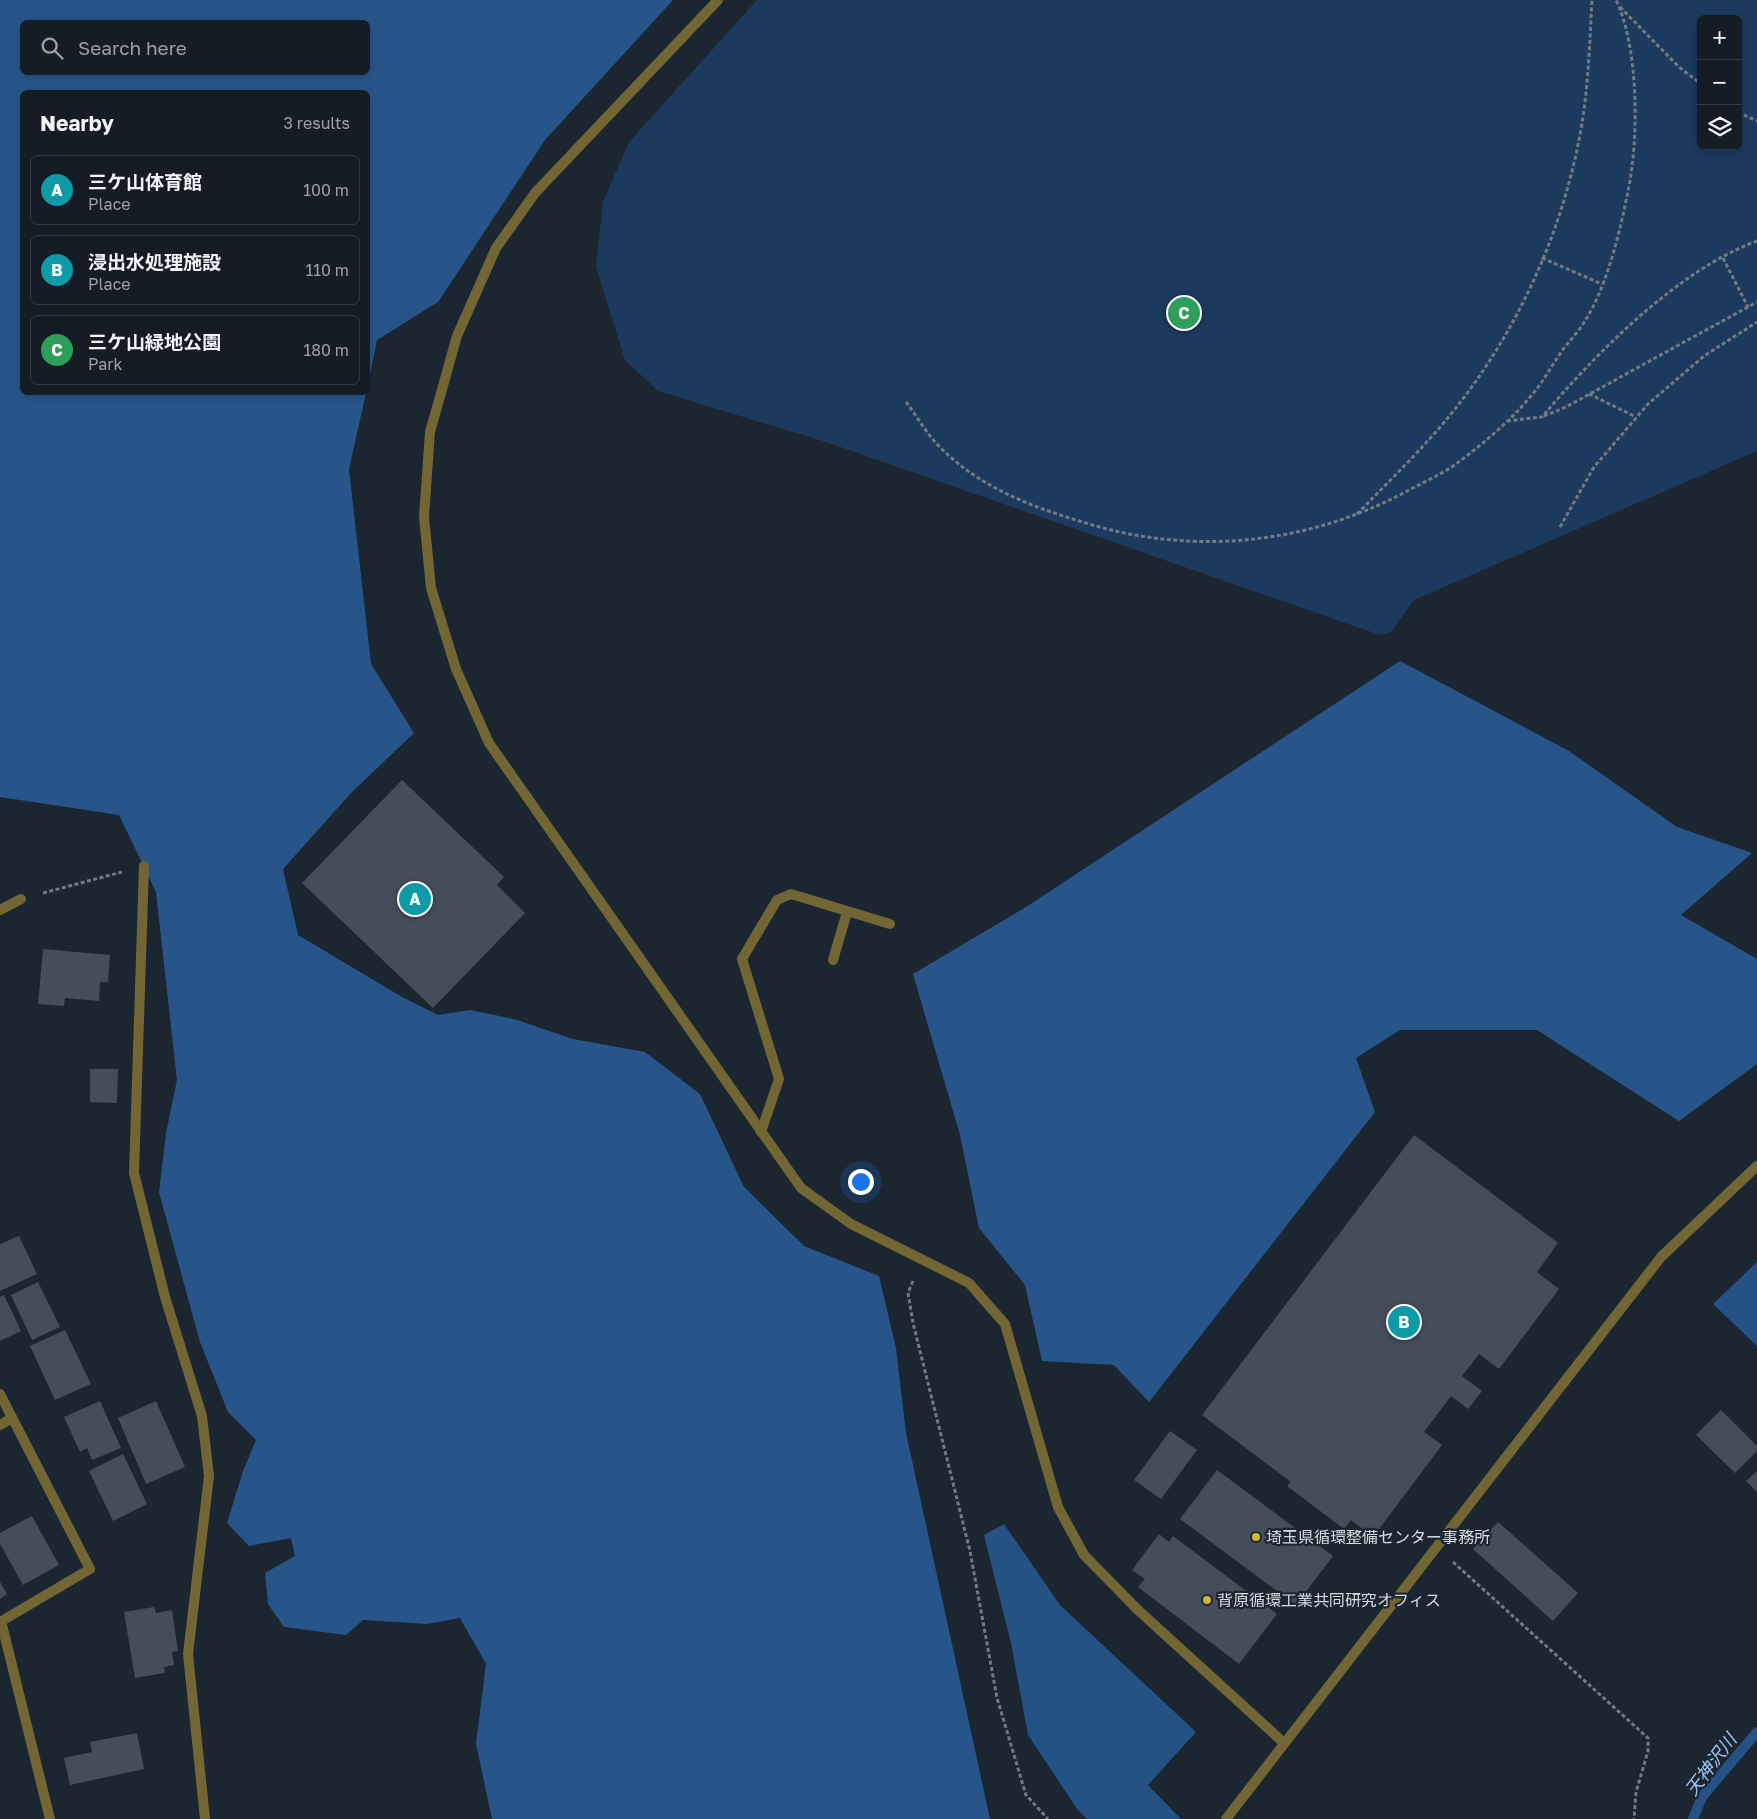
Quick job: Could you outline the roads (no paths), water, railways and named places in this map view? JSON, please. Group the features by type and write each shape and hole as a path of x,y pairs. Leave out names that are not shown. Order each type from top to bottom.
{"street":[{"path":"718,0 535,192 496,248 457,336 430,432 424,517 431,588 456,669 489,744 801,1188 851,1224 969,1283 1005,1324 1058,1507 1084,1555 1138,1610 1284,1743"},
{"path":"144,866 134,1173 165,1297 202,1416 209,1476 188,1654 205,1819"},
{"path":"761,1132 779,1079 742,959 777,900 791,894 890,924"},
{"path":"0,910 21,899"},
{"path":"833,960 847,912"},
{"path":"1226,1819 1661,1257 1757,1166"},
{"path":"0,1394 90,1569 1,1621 50,1819"},
{"path":"0,1425 12,1418"}],"waterway":[{"name":"天神沢川","path":"1693,1819 1702,1797 1757,1732"}],"place":[{"name":"三ケ山緑地公園","path":"1184,313"},
{"name":"三ケ山体育館","path":"415,899"},
{"name":"浸出水処理施設","path":"1404,1322"},
{"name":"埼玉県循環整備センター事務所","path":"1256,1537"},
{"name":"背原循環工業共同研究オフィス","path":"1207,1600"}]}
